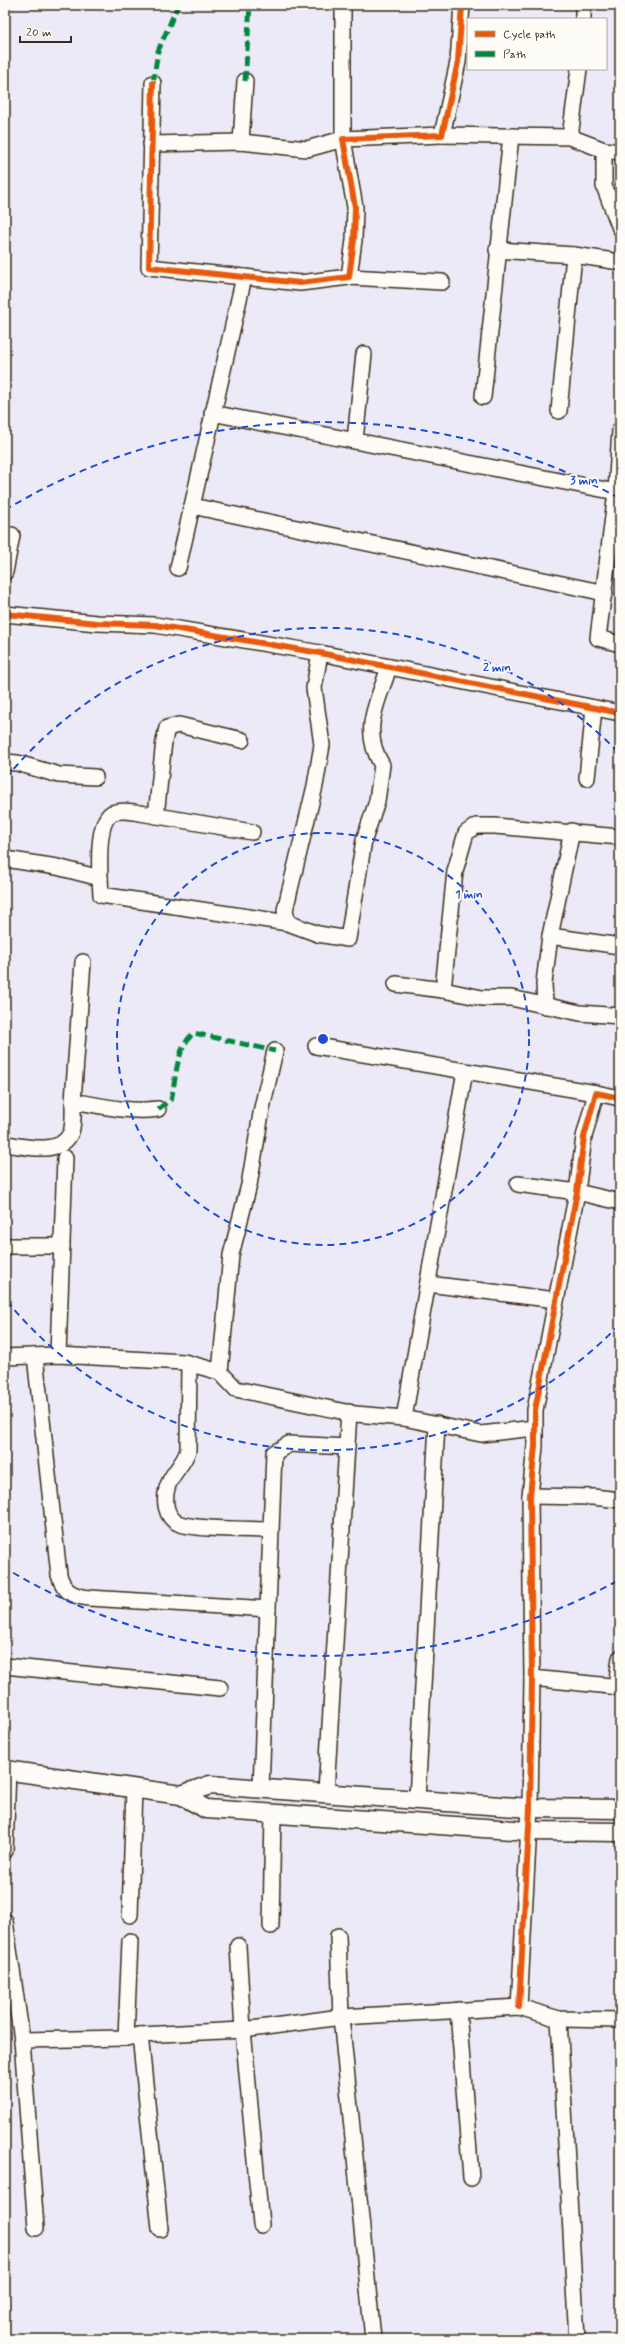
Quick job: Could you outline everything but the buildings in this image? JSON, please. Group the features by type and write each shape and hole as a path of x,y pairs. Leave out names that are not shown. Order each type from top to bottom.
{"street":[{"path":"343,5 343,139 355,207 354,240 349,277"},
{"path":"442,135 463,62 462,5"},
{"path":"582,18 583,5"},
{"path":"570,137 579,70"},
{"path":"241,142 245,81"},
{"path":"153,84 148,267 300,283 349,277 442,282"},
{"path":"151,144 241,142 307,149 343,139 442,135 570,137 604,150 620,152"},
{"path":"483,397 511,136"},
{"path":"604,150 604,186 620,228"},
{"path":"498,250 574,256 620,262"},
{"path":"559,410 574,256"},
{"path":"178,568 244,277"},
{"path":"355,440 364,354"},
{"path":"212,413 616,492"},
{"path":"620,430 616,492 598,638 620,644"},
{"path":"192,506 604,592"},
{"path":"5,572 12,535"},
{"path":"5,614 97,623 155,625 320,653 620,713"},
{"path":"288,923 285,917 286,902 315,786 322,745 314,688 320,653"},
{"path":"252,832 120,811 111,814 105,821 101,834 100,895 288,923 318,934 348,939 363,848 377,801 382,765 374,751 370,726 389,667"},
{"path":"587,778 594,708"},
{"path":"156,816 164,741 167,728 173,725 179,725 242,740"},
{"path":"5,762 59,775 95,777"},
{"path":"443,990 455,871 466,833 476,826 495,826 620,836"},
{"path":"545,1006 544,983 550,936 572,831"},
{"path":"5,859 57,867 100,878"},
{"path":"550,936 620,946"},
{"path":"5,1144 52,1149 64,1141 71,1132 83,962"},
{"path":"396,984 443,990 482,998 511,998 580,1013 620,1016"},
{"path":"316,1046 620,1098"},
{"path":"220,1372 231,1255 249,1185 262,1108 274,1051"},
{"path":"404,1418 465,1071"},
{"path":"519,2007 530,1808 532,1678 530,1496 535,1410 577,1192 584,1137 596,1093"},
{"path":"74,1101 103,1107 144,1111 158,1108"},
{"path":"58,1355 65,1158"},
{"path":"518,1184 577,1192 620,1202"},
{"path":"5,1246 62,1246"},
{"path":"428,1284 556,1300"},
{"path":"5,1357 58,1355 189,1364 220,1372 236,1389 349,1412 404,1418 481,1434 535,1428"},
{"path":"35,1356 59,1575 63,1586 69,1593 88,1598 268,1609"},
{"path":"189,1364 188,1450 185,1459 171,1477 167,1489 167,1511 171,1518 178,1524 270,1530"},
{"path":"326,1792 349,1412"},
{"path":"417,1799 437,1424"},
{"path":"261,1788 274,1454 289,1444 347,1447"},
{"path":"530,1496 593,1497 620,1500"},
{"path":"532,1678 618,1687 620,1658"},
{"path":"5,1666 220,1688"},
{"path":"5,1851 6,1770 181,1795 206,1809 528,1831 620,1832"},
{"path":"181,1795 210,1785 326,1792 530,1808 620,1809"},
{"path":"130,1915 134,1788"},
{"path":"271,1926 273,1813"},
{"path":"5,1921 22,2040 36,2228"},
{"path":"338,1936 341,2016 373,2339"},
{"path":"130,1941 133,2036 160,2229"},
{"path":"238,1946 243,2030 261,2225"},
{"path":"22,2040 243,2030 341,2016 519,2007 559,2019 620,2020"},
{"path":"458,2010 471,2178"},
{"path":"559,2019 578,2339"}],"marked path":[{"path":"153,83 158,51 178,5"},
{"path":"245,81 250,5"},
{"path":"158,1109 171,1100 180,1055 188,1039 194,1033 275,1051"}],"cycle path":[{"path":"153,83 149,267 300,283 349,277 354,240 355,207 343,139 442,135 458,62 462,5"},
{"path":"5,614 97,623 155,625 320,653 620,713"},
{"path":"519,2007 530,1808 532,1678 530,1496 535,1446 535,1410 577,1192 584,1137 596,1093 620,1098"}]}
